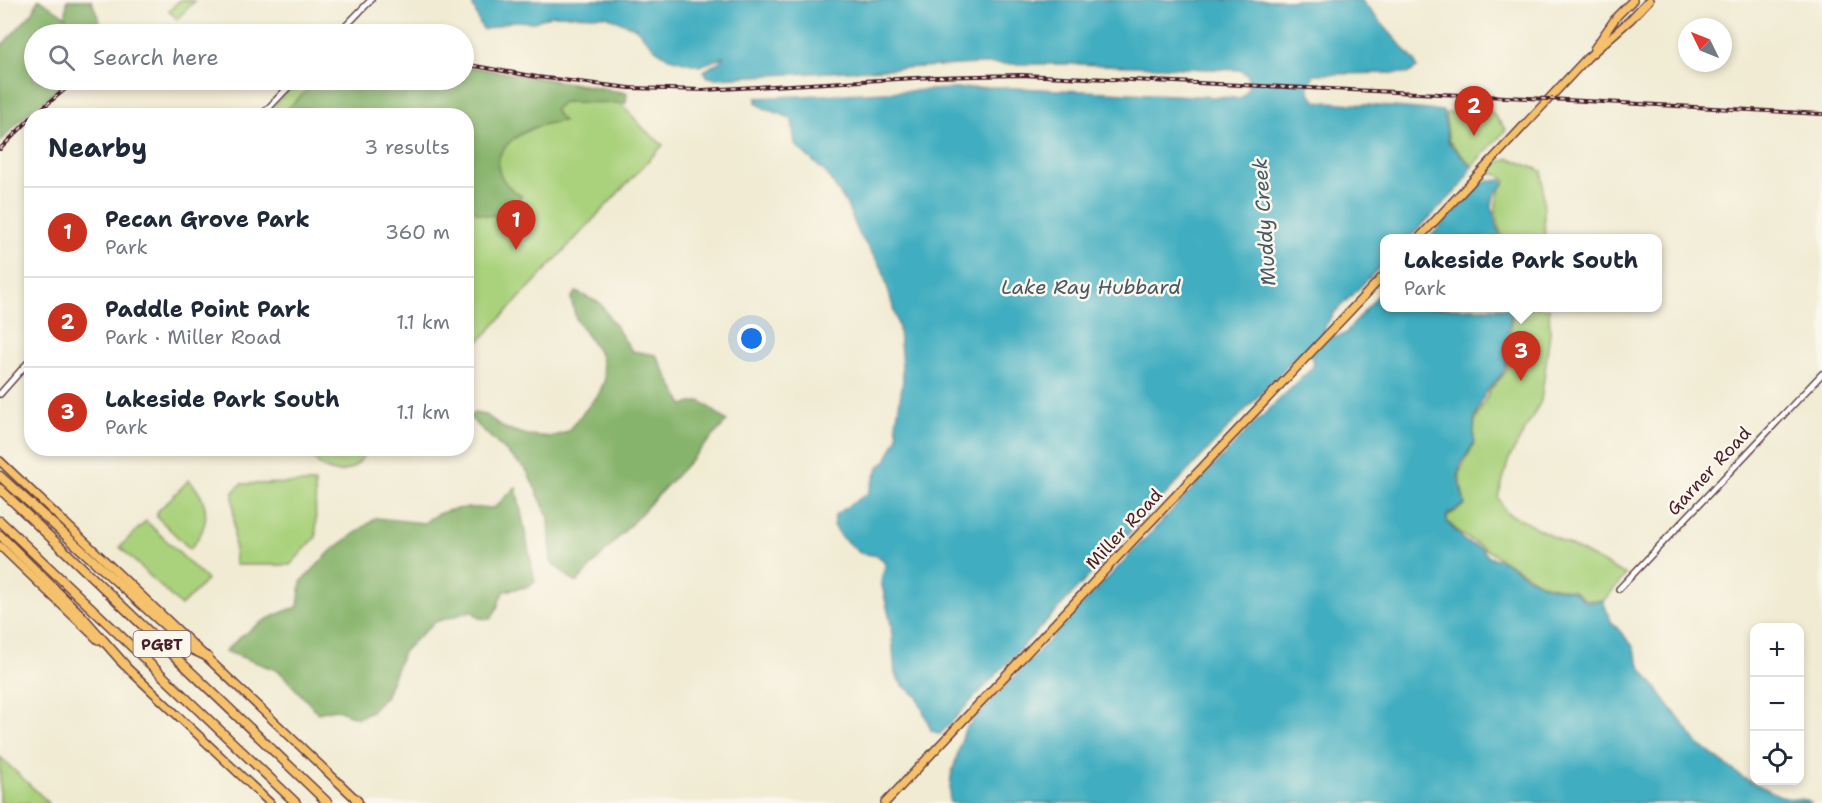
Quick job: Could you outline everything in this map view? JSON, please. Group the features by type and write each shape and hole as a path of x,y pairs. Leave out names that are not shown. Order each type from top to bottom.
{"highway":[{"path":"0,476 193,650 208,657"},
{"name":"PGBT","path":"0,489 328,803"},
{"name":"PGBT","path":"0,521 296,803"},
{"path":"0,535 80,614 125,665"}],"main road":[{"path":"1587,58 1617,16 1633,0"},
{"path":"1423,234 1587,58 1630,21 1649,0"},
{"name":"Miller Road","path":"885,803 1380,279"},
{"path":"0,461 357,801"},
{"path":"0,546 270,803"}],"street":[{"path":"348,24 371,0"},
{"path":"269,108 286,90"},
{"path":"0,394 24,367"},
{"name":"Garner Road","path":"1618,589 1822,374"}],"green space":[{"path":"38,0 41,0 66,17 67,0 91,0 101,24 24,24 24,90 58,90 34,108 24,108 24,117 0,142 0,44 2,45 33,12"},
{"path":"180,0 195,1 177,19 169,11"},
{"path":"474,68 608,89 645,130 663,145 474,347 474,108 272,108 289,90 474,90"},
{"path":"474,68 627,93 626,103 563,102 554,110 563,121 535,127 507,144 499,158 498,167 507,185 522,196 507,214 496,216 480,214 474,210 474,108 288,108 307,90 474,90"},
{"path":"1490,110 1506,130 1472,166 1449,141 1445,113"},
{"path":"1509,158 1542,171 1545,234 1501,234 1496,202 1506,181 1499,175 1487,172 1495,164"},
{"path":"576,292 600,303 632,351 656,355 683,405 701,401 727,421 576,583 551,562 549,518 527,471 474,422 474,413 486,415 504,428 527,435 552,437 567,432 599,394 605,379 601,356 576,319 571,298"},
{"path":"1513,312 1549,312 1550,332 1541,401 1509,459 1498,497 1506,512 1626,575 1604,600 1586,600 1574,591 1542,584 1462,535 1447,521 1448,516 1465,505 1459,473 1473,446 1475,421 1490,390 1506,372"},
{"path":"310,456 362,456 355,466 337,472 324,468"},
{"path":"189,480 201,497 206,514 202,531 190,549 157,517 157,512"},
{"path":"315,483 316,537 290,565 235,565 233,492 241,484"},
{"path":"516,487 535,582 526,587 505,591 490,619 479,618 472,611 435,622 403,652 385,697 371,711 358,718 335,709 318,713 279,671 225,651 258,624 298,607 301,582 331,551 376,518 424,523 431,517 448,511 466,508 494,508"},
{"path":"146,521 207,580 181,606 120,547"},
{"path":"0,757 49,803 0,803"}],"water":[{"name":"Lake Ray Hubbard","path":"470,0 1361,0 1415,61 1417,68 1409,73 1314,74 1308,88 1315,101 1443,111 1448,142 1472,167 1462,185 1413,234 1380,234 1380,267 1332,315 1324,329 1336,337 1345,334 1380,293 1380,312 1511,312 1503,373 1485,393 1474,420 1474,443 1460,466 1458,479 1465,504 1447,515 1447,522 1466,542 1482,549 1489,557 1504,561 1527,577 1549,587 1573,591 1586,602 1603,601 1611,621 1632,645 1641,668 1698,744 1750,781 1750,785 1758,785 1785,798 1807,800 1811,803 951,803 949,801 951,776 965,729 1251,427 1312,368 1314,363 1309,354 1299,353 940,734 931,730 917,696 902,685 895,674 891,624 881,581 884,561 878,556 860,553 841,537 834,525 835,515 868,493 879,467 886,461 898,436 896,424 903,380 899,329 882,268 859,234 847,205 827,174 795,145 792,120 760,106 756,98 995,87 1240,98 1248,88 1248,75 1240,70 1076,64 978,64 716,78 708,77 704,71 722,60 723,57 700,66 669,58 655,49 636,28 606,16 552,15 534,22 512,21 484,30"},
{"path":"1502,180 1504,184 1494,195 1492,207 1499,234 1433,234 1485,181"}],"railway":[{"path":"474,66 537,77 630,88 703,90 933,77 1021,75 1822,114"},
{"path":"43,108 64,90"},
{"path":"0,149 24,125"}],"place":[{"name":"Paddle Point Park","path":"1474,136"},
{"name":"Pecan Grove Park","path":"516,250"},
{"name":"Lakeside Park South","path":"1521,381"}],"water label":[{"name":"Muddy Creek","path":"1264,222"}]}
